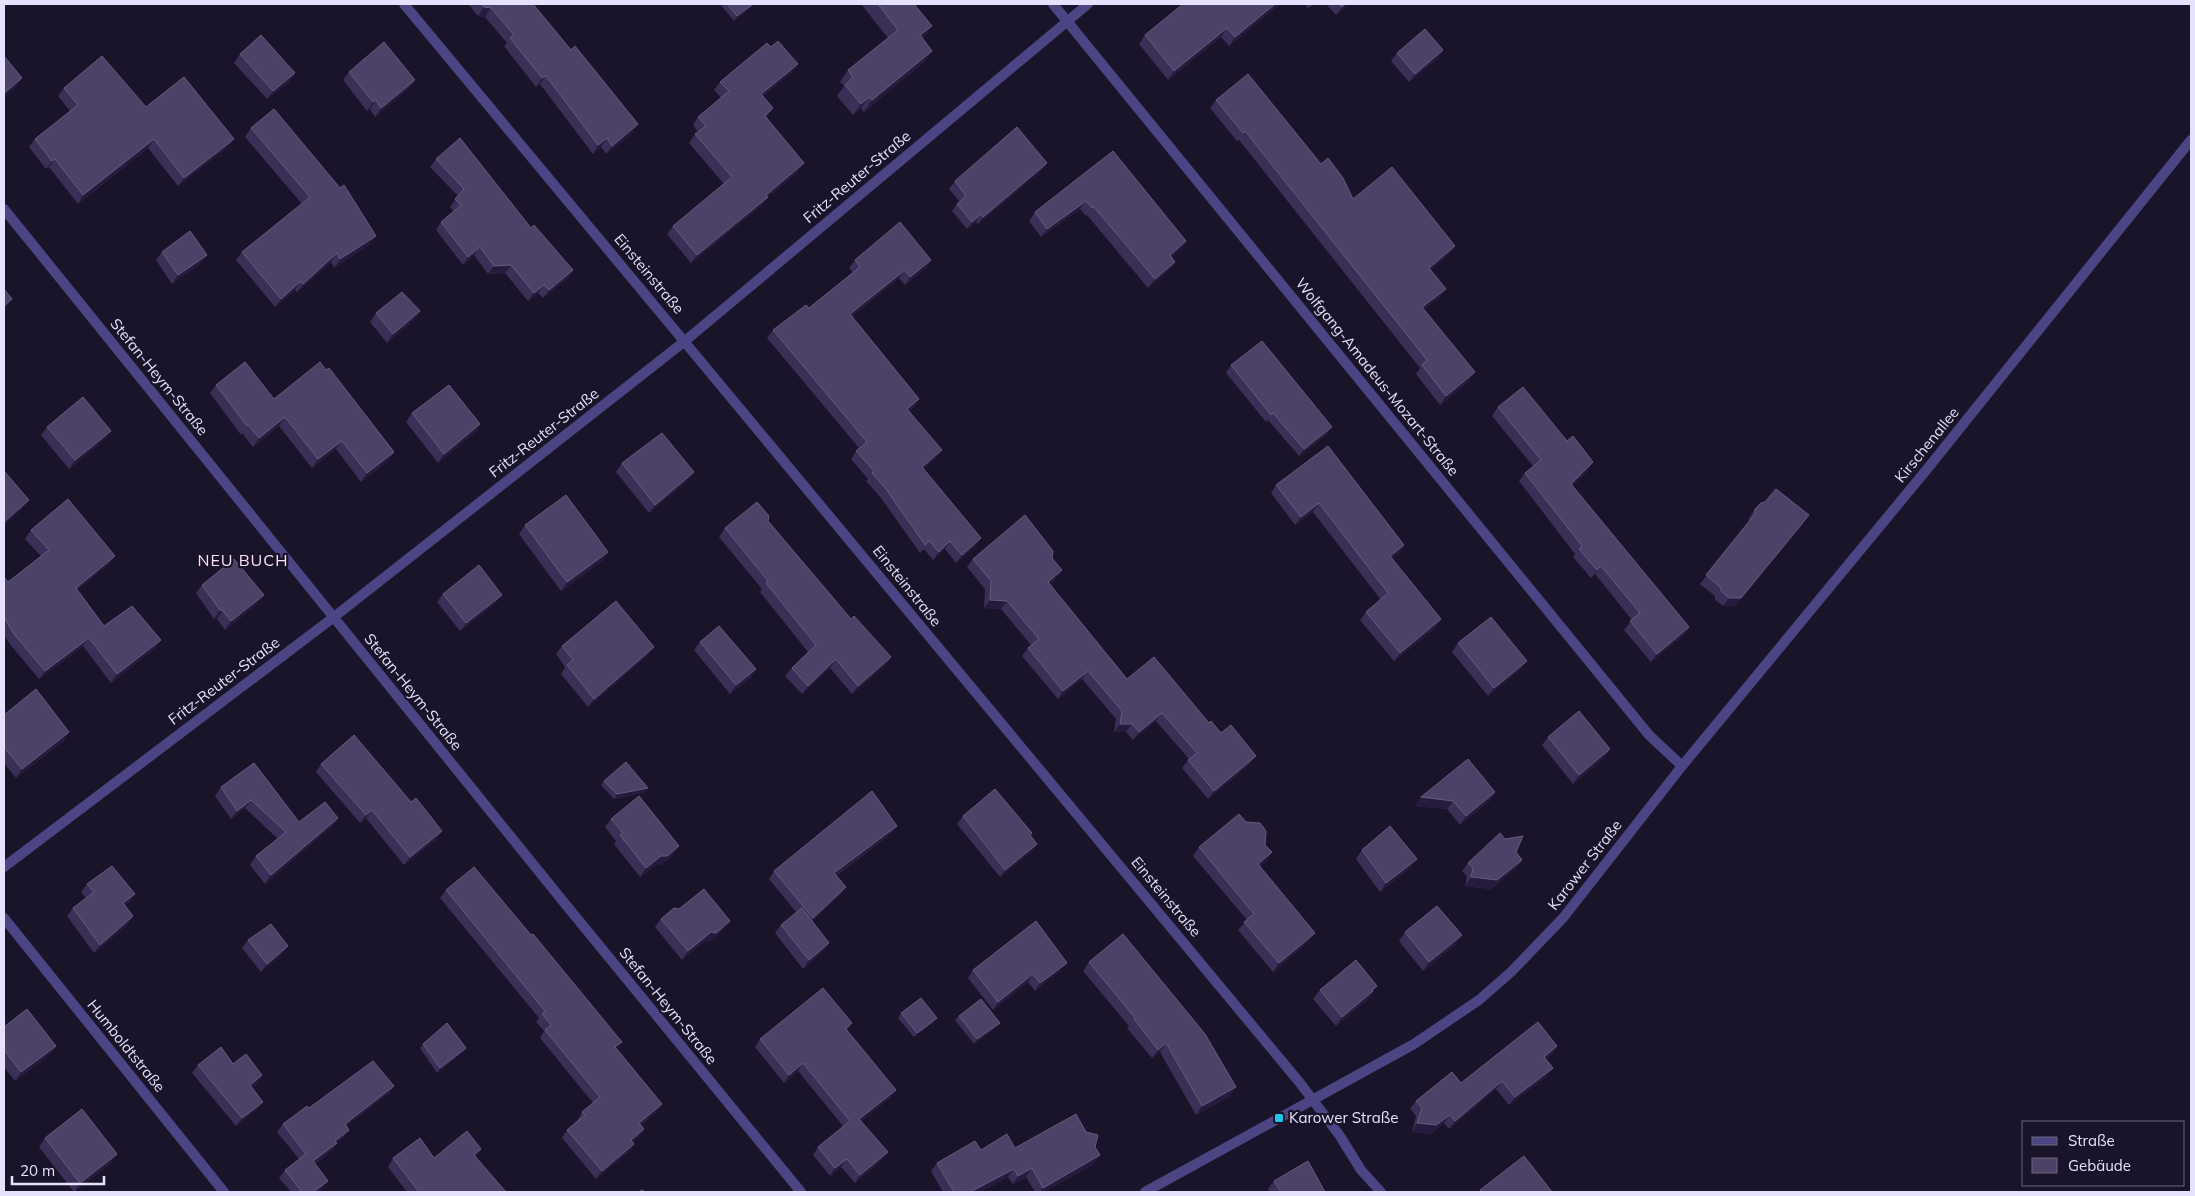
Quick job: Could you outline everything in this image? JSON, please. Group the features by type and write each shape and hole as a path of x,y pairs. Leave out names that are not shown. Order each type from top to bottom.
{"street":[{"name":"Einsteinstraße","path":"404,4 1025,753 1128,874 1312,1098 1340,1136 1361,1170 1381,1192"},
{"name":"Wolfgang-Amadeus-Mozart-Straße","path":"1053,4 1649,735 1682,766"},
{"name":"Fritz-Reuter-Straße","path":"4,867 334,617 685,341 1088,4"},
{"name":"Kirschenallee","path":"1682,766 1934,460 2191,140"},
{"name":"Stefan-Heym-Straße","path":"4,209 801,1192"},
{"name":"Karower Straße","path":"1145,1192 1312,1098 1414,1044 1479,1000 1511,972 1563,918 1682,766"},
{"name":"Humboldtstraße","path":"4,918 224,1192"}],"building":[{"path":"481,4 533,4 571,50 575,46 638,124 612,146 607,138 598,145 546,76 542,78 510,38 514,35 491,8 484,7"},
{"path":"727,4 753,4 737,16"},
{"path":"878,4 914,4 932,26 920,35 932,51 872,100 869,97 861,104 845,85 853,77 848,70 898,30"},
{"path":"1183,4 1275,4 1235,37 1227,28 1174,71 1145,35"},
{"path":"1425,29 1443,50 1415,74 1397,53"},
{"path":"261,35 295,73 273,91 240,54"},
{"path":"778,41 798,64 761,94 773,108 765,116 804,163 766,195 768,197 697,255 673,226 732,177 695,134 706,126 698,117 729,91 720,82 767,43 771,47"},
{"path":"384,42 415,80 381,108 376,100 373,102 349,72"},
{"path":"4,56 22,78 4,93"},
{"path":"102,56 146,107 184,77 234,139 184,178 154,139 83,195 55,159 52,161 35,139 78,105 64,88"},
{"path":"1248,74 1321,164 1328,158 1343,178 1353,199 1392,167 1455,246 1429,268 1446,289 1422,307 1475,372 1446,396 1422,365 1427,360 1245,131 1243,133 1216,100"},
{"path":"274,109 340,188 344,185 376,236 340,259 337,253 303,284 301,281 281,299 242,252 310,197 251,128"},
{"path":"1017,127 1047,163 983,217 981,214 972,222 957,204 966,196 955,181"},
{"path":"460,138 531,228 534,225 573,270 549,290 544,285 534,293 511,265 494,266 480,247 468,257 441,222 461,205 455,199 464,189 436,159"},
{"path":"1113,151 1186,241 1170,255 1175,262 1155,279 1093,206 1092,208 1086,201 1047,229 1035,212"},
{"path":"900,222 931,260 910,277 905,270 850,314 919,399 907,409 942,450 922,467 981,538 962,555 950,541 939,552 929,541 925,545 886,489 872,473 874,471 856,451 867,442 773,330 806,305 809,308 860,267 855,260"},
{"path":"190,231 207,255 178,275 162,252"},
{"path":"4,289 12,299 4,306"},
{"path":"402,292 420,311 393,334 376,313"},
{"path":"1262,341 1332,427 1304,449 1273,413 1271,415 1231,365"},
{"path":"245,362 274,399 320,362 326,370 329,368 394,452 367,473 342,441 318,459 285,417 259,438 247,426 216,385"},
{"path":"449,385 480,424 444,454 412,413"},
{"path":"1523,387 1567,441 1573,436 1593,462 1571,484 1689,627 1657,654 1630,621 1640,613 1601,566 1597,570 1579,549 1582,546 1525,473 1541,460 1498,407"},
{"path":"83,397 111,431 75,460 47,427"},
{"path":"662,433 694,472 655,505 622,463"},
{"path":"1328,446 1404,545 1390,556 1441,619 1400,653 1366,612 1388,593 1319,503 1301,517 1276,485"},
{"path":"4,471 29,500 4,522"},
{"path":"1776,489 1809,515 1741,598 1729,598 1706,575 1755,514 1755,509 1765,502"},
{"path":"566,495 608,552 567,582 525,525"},
{"path":"68,499 115,556 76,588 104,626 132,606 161,640 117,674 89,638 45,671 14,634 4,617 4,577 8,582 49,550 31,530"},
{"path":"757,502 769,516 768,521 851,619 854,616 891,657 858,686 836,659 808,686 792,668 816,645 725,528"},
{"path":"1025,515 1053,551 1052,558 1062,570 1048,582 1127,679 1154,657 1209,723 1211,721 1221,733 1231,725 1256,756 1214,791 1188,760 1197,753 1162,713 1139,732 1132,724 1120,724 1122,711 1088,671 1063,691 1028,648 1039,639 1007,601 990,600 991,581 973,559"},
{"path":"234,559 264,595 231,621 220,610 202,585"},
{"path":"479,565 502,595 466,623 443,594"},
{"path":"616,601 654,647 594,699 567,665 573,660 562,646"},
{"path":"1491,617 1527,661 1494,688 1458,643"},
{"path":"719,626 756,669 736,685 700,642"},
{"path":"36,689 69,732 22,769 4,747 4,715"},
{"path":"1579,711 1610,749 1579,775 1548,737"},
{"path":"354,735 411,802 416,798 442,831 410,857 372,810 366,815 321,764"},
{"path":"1468,759 1495,792 1466,816 1453,801 1421,797"},
{"path":"626,762 648,788 617,794 604,781"},
{"path":"254,763 299,822 325,802 338,818 271,875 256,856 286,832 251,800 237,811 221,787"},
{"path":"995,789 1032,833 1030,835 1037,844 1005,870 963,816"},
{"path":"872,791 897,826 834,873 846,887 813,918 774,871"},
{"path":"639,796 679,846 667,856 661,856 646,868 620,835 623,833 611,819"},
{"path":"1239,814 1246,822 1260,823 1266,831 1265,845 1272,852 1258,864 1315,933 1279,963 1244,922 1254,914 1199,847"},
{"path":"1390,826 1417,859 1386,883 1362,850"},
{"path":"1500,833 1505,839 1523,836 1516,852 1522,860 1497,880 1471,877 1473,868 1468,863"},
{"path":"112,866 135,894 123,903 133,916 100,945 73,908 94,892 87,884"},
{"path":"474,867 531,935 533,934 622,1042 615,1047 662,1104 639,1123 644,1129 631,1140 634,1144 602,1171 567,1130 585,1115 582,1112 600,1097 545,1030 551,1025 542,1014 545,1011 446,890"},
{"path":"704,889 730,921 716,933 711,932 688,951 661,919 674,908 679,909"},
{"path":"1437,906 1462,935 1429,962 1405,932"},
{"path":"802,908 829,943 809,960 781,925"},
{"path":"1036,921 1067,963 1040,983 1033,974 998,1002 973,970"},
{"path":"271,924 288,946 267,964 248,940"},
{"path":"1123,934 1205,1034 1236,1087 1202,1106 1166,1043 1158,1050 1135,1018 1089,962"},
{"path":"1356,960 1377,986 1342,1017 1320,990"},
{"path":"823,988 852,1023 845,1028 896,1090 859,1119 888,1152 860,1175 847,1159 835,1168 818,1147 850,1121 803,1063 789,1075 760,1039"},
{"path":"921,998 937,1018 917,1033 901,1013"},
{"path":"981,999 1000,1023 977,1039 959,1016"},
{"path":"27,1009 56,1046 21,1072 4,1050 4,1027"},
{"path":"1538,1022 1557,1046 1544,1057 1553,1068 1515,1097 1502,1081 1455,1121 1450,1115 1436,1125 1417,1123 1422,1108 1416,1101 1452,1072 1461,1083"},
{"path":"447,1023 466,1048 440,1068 423,1044"},
{"path":"221,1047 233,1064 246,1054 262,1075 250,1085 263,1102 242,1118 198,1065"},
{"path":"373,1061 394,1086 345,1124 349,1130 335,1141 337,1143 313,1161 328,1181 313,1192 302,1192 285,1170 306,1154 283,1124 307,1106 309,1108"},
{"path":"82,1109 117,1154 80,1183 45,1138"},
{"path":"1076,1114 1086,1132 1098,1135 1095,1147 1100,1155 1043,1188 1032,1168 1018,1176 1014,1169 970,1192 954,1192 937,1163 975,1141 981,1150 1007,1134 1015,1148"},
{"path":"467,1131 481,1149 474,1155 506,1192 419,1192 393,1158 420,1138 434,1158"},
{"path":"1524,1156 1552,1192 1482,1192 1480,1190"},
{"path":"1308,1161 1325,1192 1281,1192 1274,1181"}],"place":[{"name":"Karower Straße","path":"1279,1118"}],"district":[{"name":"NEU BUCH","path":"243,560"}]}
